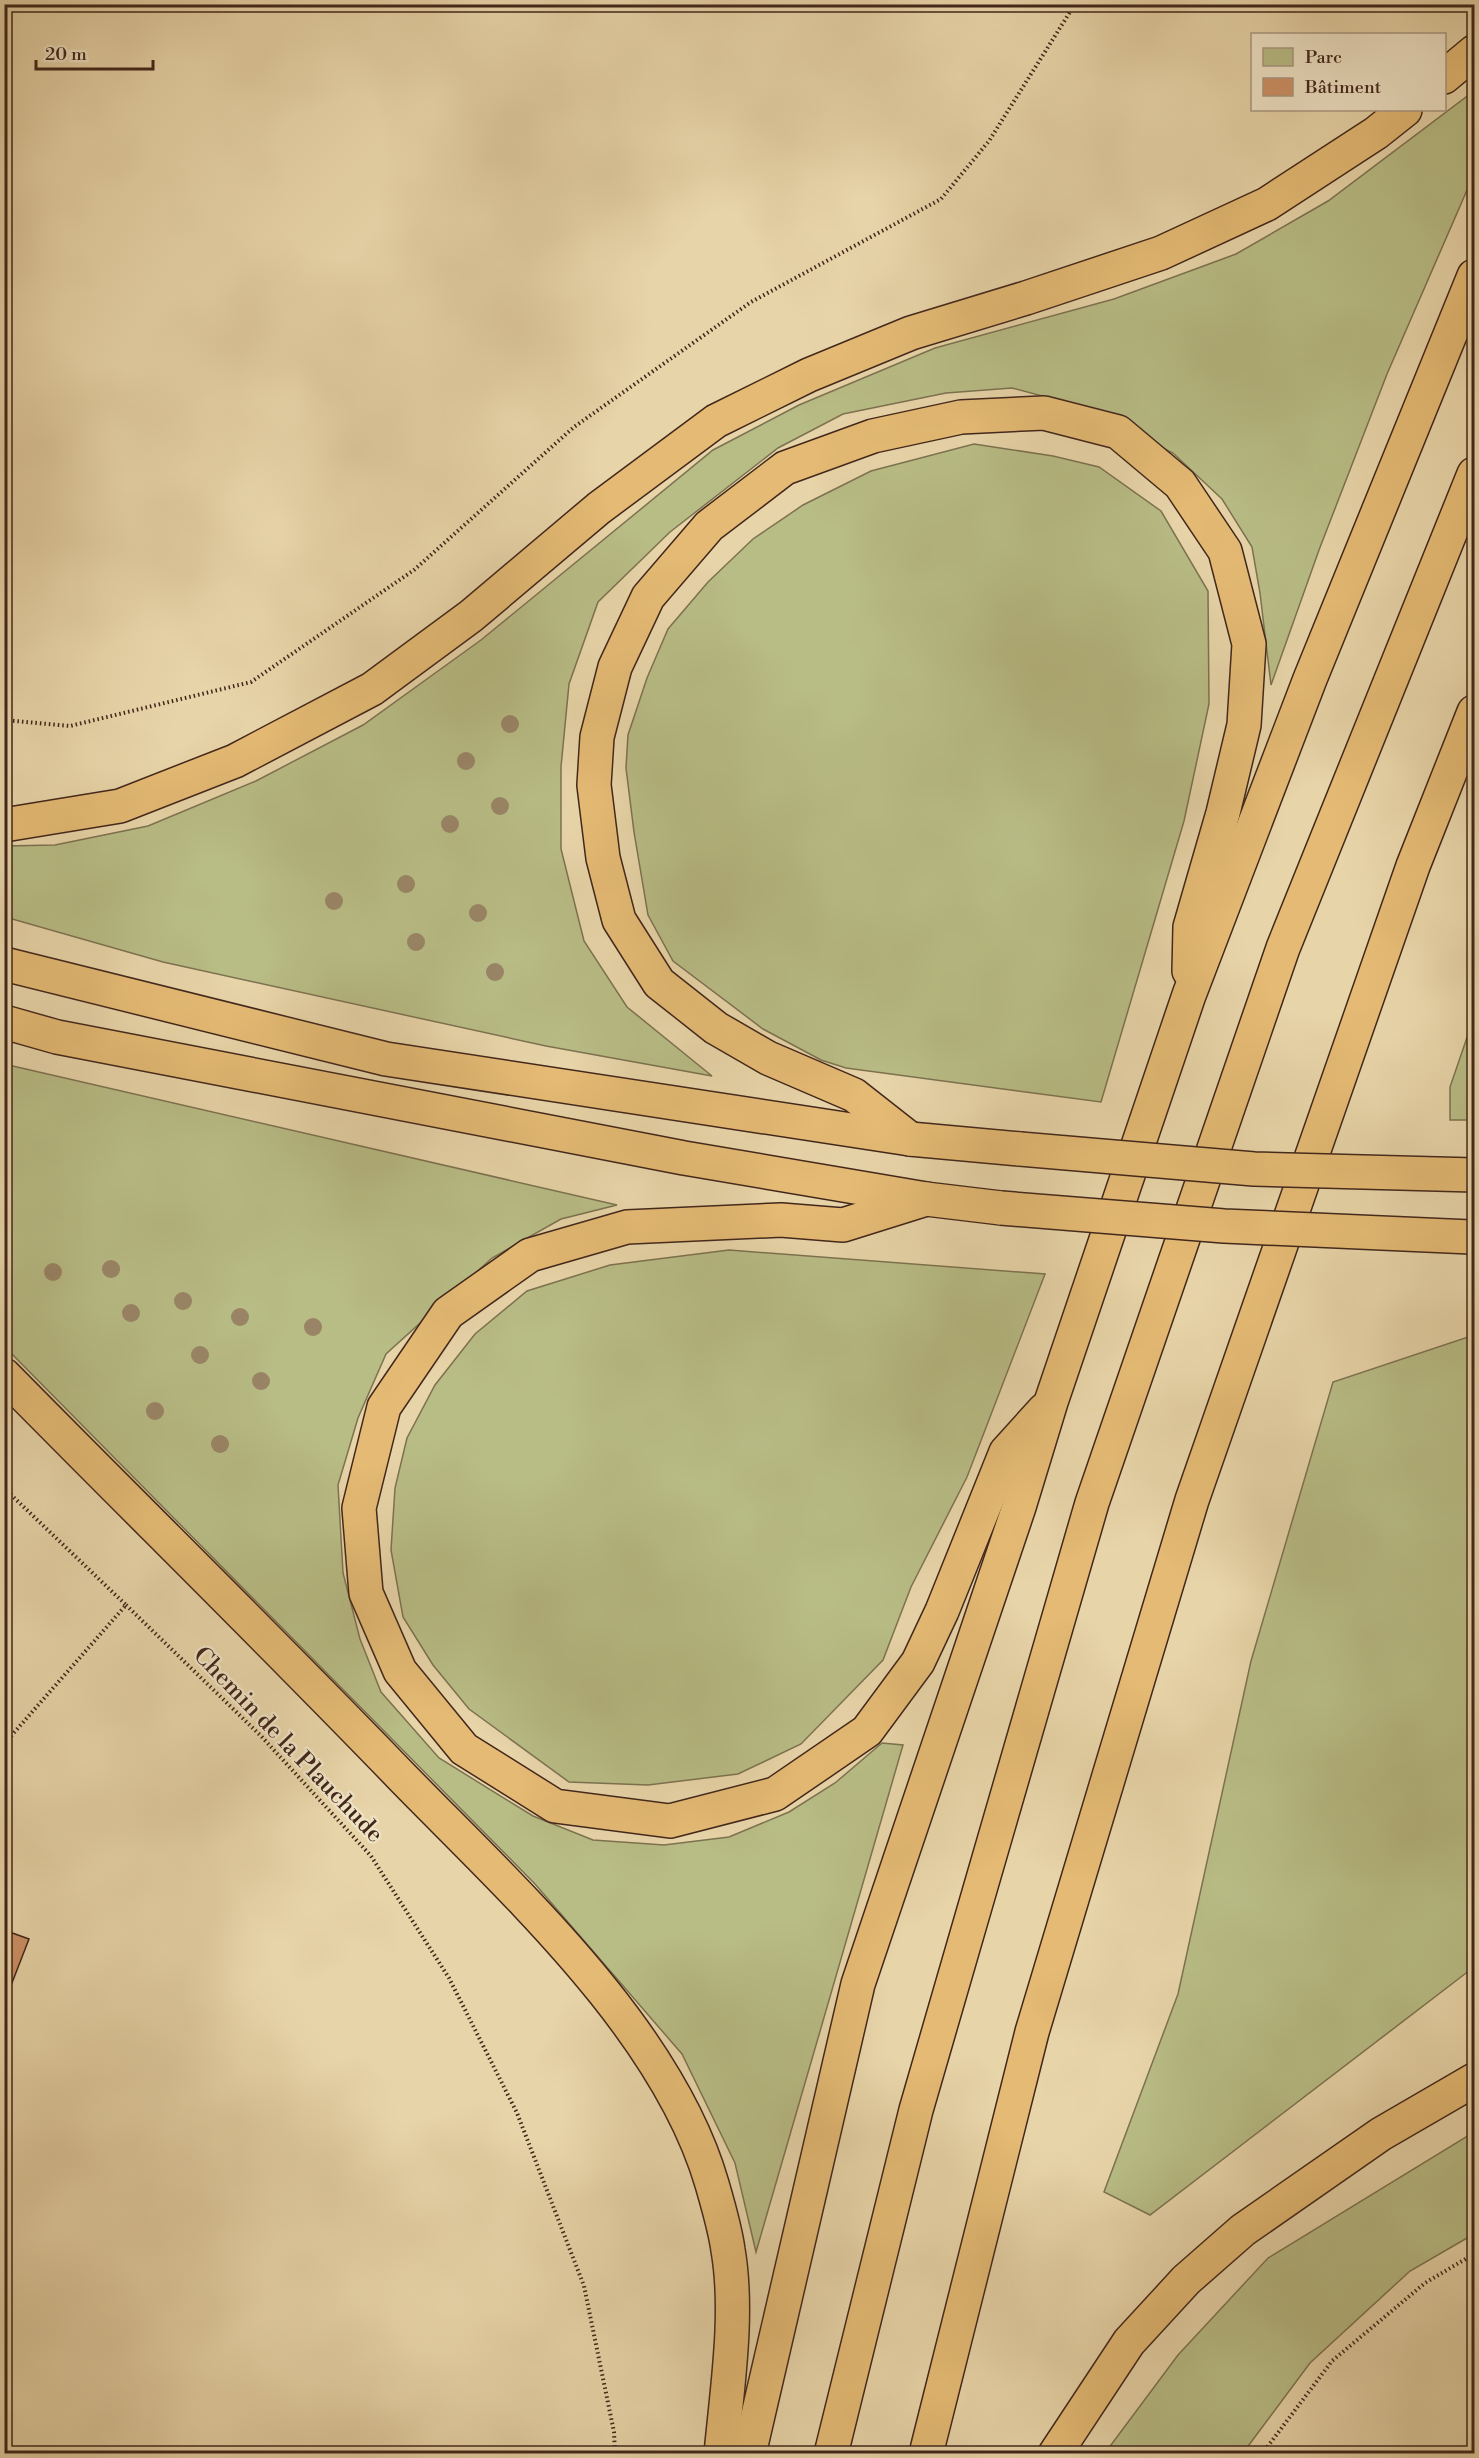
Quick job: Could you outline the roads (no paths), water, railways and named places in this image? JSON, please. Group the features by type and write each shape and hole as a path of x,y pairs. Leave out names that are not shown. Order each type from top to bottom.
{"highway":[{"path":"1446,75 1474,52"},
{"path":"4,825 120,806 235,761 372,689 471,616 599,508 716,421 809,375 911,333 1161,253 1268,204 1376,134 1404,111"},
{"path":"749,2454 858,1984 1019,1507 1051,1402 1189,995 1310,679 1474,276"},
{"path":"910,1139 854,1095 768,1058 716,1028 659,983 619,920 603,858 594,785 597,737 615,667 648,597 709,526 785,468 873,436 950,419 1044,413 1118,432 1180,484 1225,551 1249,644 1244,725 1223,813 1190,927 1189,995"},
{"path":"831,2454 916,2110 1092,1503 1283,948 1474,474"},
{"path":"926,2454 1032,2032 1192,1500 1409,877 1474,712"},
{"path":"4,964 386,1059 910,1139 1254,1169 1474,1175"},
{"path":"4,1022 57,1037 366,1098 684,1158 926,1199 1001,1208 1224,1226 1473,1237"},
{"path":"926,1199 843,1225 781,1220 627,1227 530,1256 448,1313 384,1407 359,1508 366,1593 400,1671 464,1749 555,1806 670,1821 775,1794 867,1731 918,1662 942,1611 1006,1452 1051,1402"},
{"path":"4,1375 317,1689 577,1960 629,2026 664,2078 692,2131 711,2182 729,2251 732,2321 721,2454"},
{"path":"1054,2454 1129,2342 1186,2280 1243,2230 1381,2134 1474,2080"}]}
